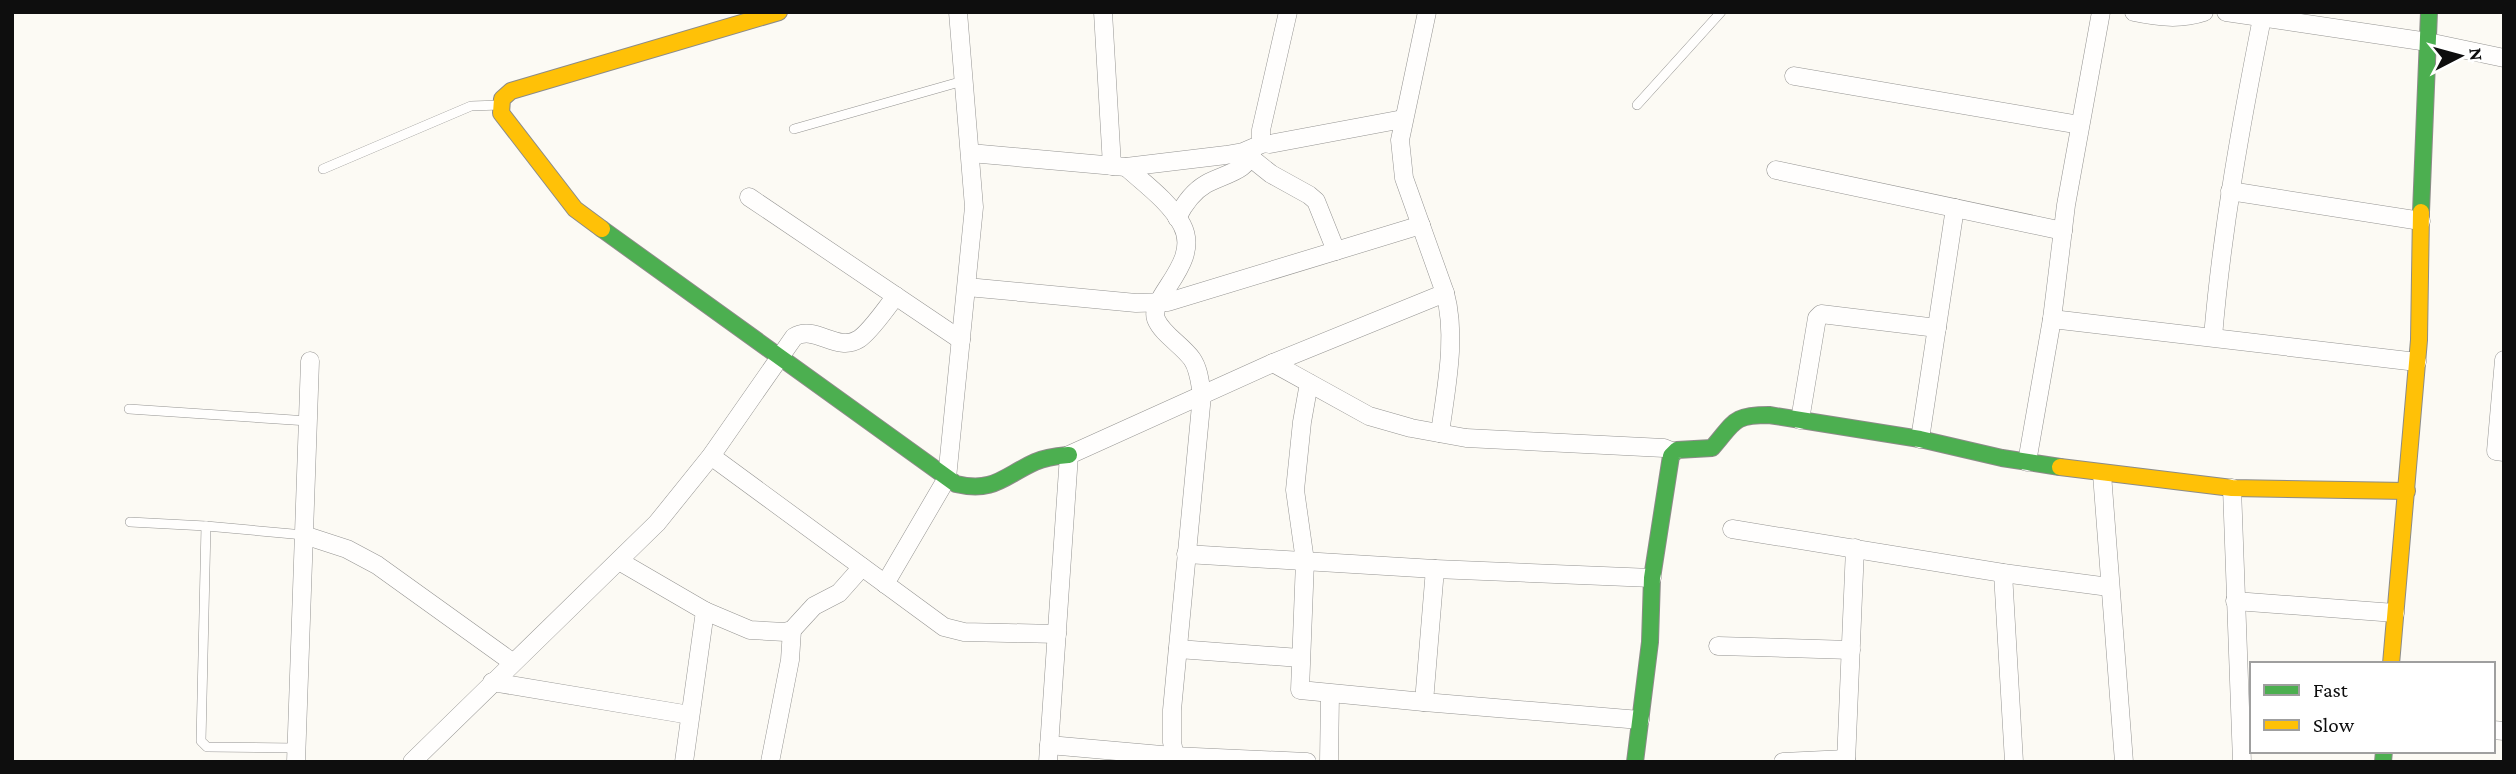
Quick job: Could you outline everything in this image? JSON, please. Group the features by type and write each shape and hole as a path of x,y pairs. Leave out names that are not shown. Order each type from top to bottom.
{"street":[{"path":"779,12 511,91 502,99 501,113 575,209 947,478 967,488 988,488 1001,483 1036,461 1069,455 1273,363 1445,293"},
{"path":"885,584 947,478 974,207 958,12"},
{"path":"1103,12 1119,166 1159,197 1182,225 1187,244 1175,278 1157,303 1156,318 1190,356 1202,395 1172,710 1174,759"},
{"path":"1177,218 1185,202 1195,192 1239,169 1256,150 1261,138 1288,12"},
{"path":"1427,12 1400,140 1404,177 1449,309 1450,336 1440,433"},
{"path":"2027,462 2052,318 2080,125 2101,12"},
{"path":"2134,12 2161,18 2190,17 2204,12"},
{"path":"2226,12 2428,42 2504,58"},
{"path":"2390,662 2417,362 2429,12"},
{"path":"2213,337 2218,275 2236,150 2262,18"},
{"path":"1794,76 2080,125"},
{"path":"970,153 1119,166 1226,155 1403,119"},
{"path":"1256,150 1271,174 1316,201 1336,251"},
{"path":"1776,170 2063,231"},
{"path":"2230,191 2421,221"},
{"path":"749,197 961,340"},
{"path":"1920,439 1955,208"},
{"path":"967,287 1157,303 1186,298 1421,225"},
{"path":"419,759 512,662 657,523 711,456 779,358 799,334 808,333 841,343 858,339 896,296"},
{"path":"1800,420 1816,318 1821,314 1937,328"},
{"path":"2052,318 2417,362"},
{"path":"2504,360 2496,451 2504,452"},
{"path":"296,755 310,361"},
{"path":"1273,363 1370,416 1440,433 1466,438 1664,448 1674,452"},
{"path":"1308,383 1301,422 1295,491 1305,561 1300,690 1640,720"},
{"path":"1635,762 1650,642 1652,578 1671,456 1677,450 1712,449 1736,420 1746,415 1769,415 1920,439 2027,462 2102,474 2232,488 2407,491"},
{"path":"1069,455 1049,753 1307,762"},
{"path":"711,456 938,623 953,631 1057,634"},
{"path":"2102,474 2124,762"},
{"path":"2232,488 2242,762"},
{"path":"1731,529 2003,573 2109,587"},
{"path":"304,536 347,549 377,565 512,662"},
{"path":"1783,762 1846,760 1855,548"},
{"path":"1186,554 1435,569 1652,578"},
{"path":"619,561 705,611 750,630 792,631"},
{"path":"770,762 790,660 792,631 814,606 839,593 862,567"},
{"path":"1424,702 1435,569"},
{"path":"2003,573 2014,762"},
{"path":"2235,601 2395,613"},
{"path":"684,762 705,611"},
{"path":"1718,646 1851,650"},
{"path":"1178,649 1300,658"},
{"path":"492,682 690,715"},
{"path":"1329,762 1330,694"}],"lane":[{"path":"1637,105 1721,12"},
{"path":"794,129 963,81"},
{"path":"323,169 471,106 500,105"},
{"path":"129,409 308,421"},
{"path":"130,522 206,526 304,536"},
{"path":"206,526 201,741 207,747 296,755"}],"traffic: fast":[{"path":"2421,212 2429,12"},
{"path":"602,229 956,484 990,485 1039,460 1069,455"},
{"path":"1635,762 1650,642 1652,578 1671,456 1677,450 1712,448 1735,422 1748,416 1769,415 1920,439 2002,458 2060,467"},
{"path":"2383,762 2384,753"}],"traffic: slow":[{"path":"602,229 575,209 501,113 502,99 511,91 779,12"},
{"path":"2391,662 2419,340 2421,212"},
{"path":"2060,467 2232,488 2407,491"}]}
